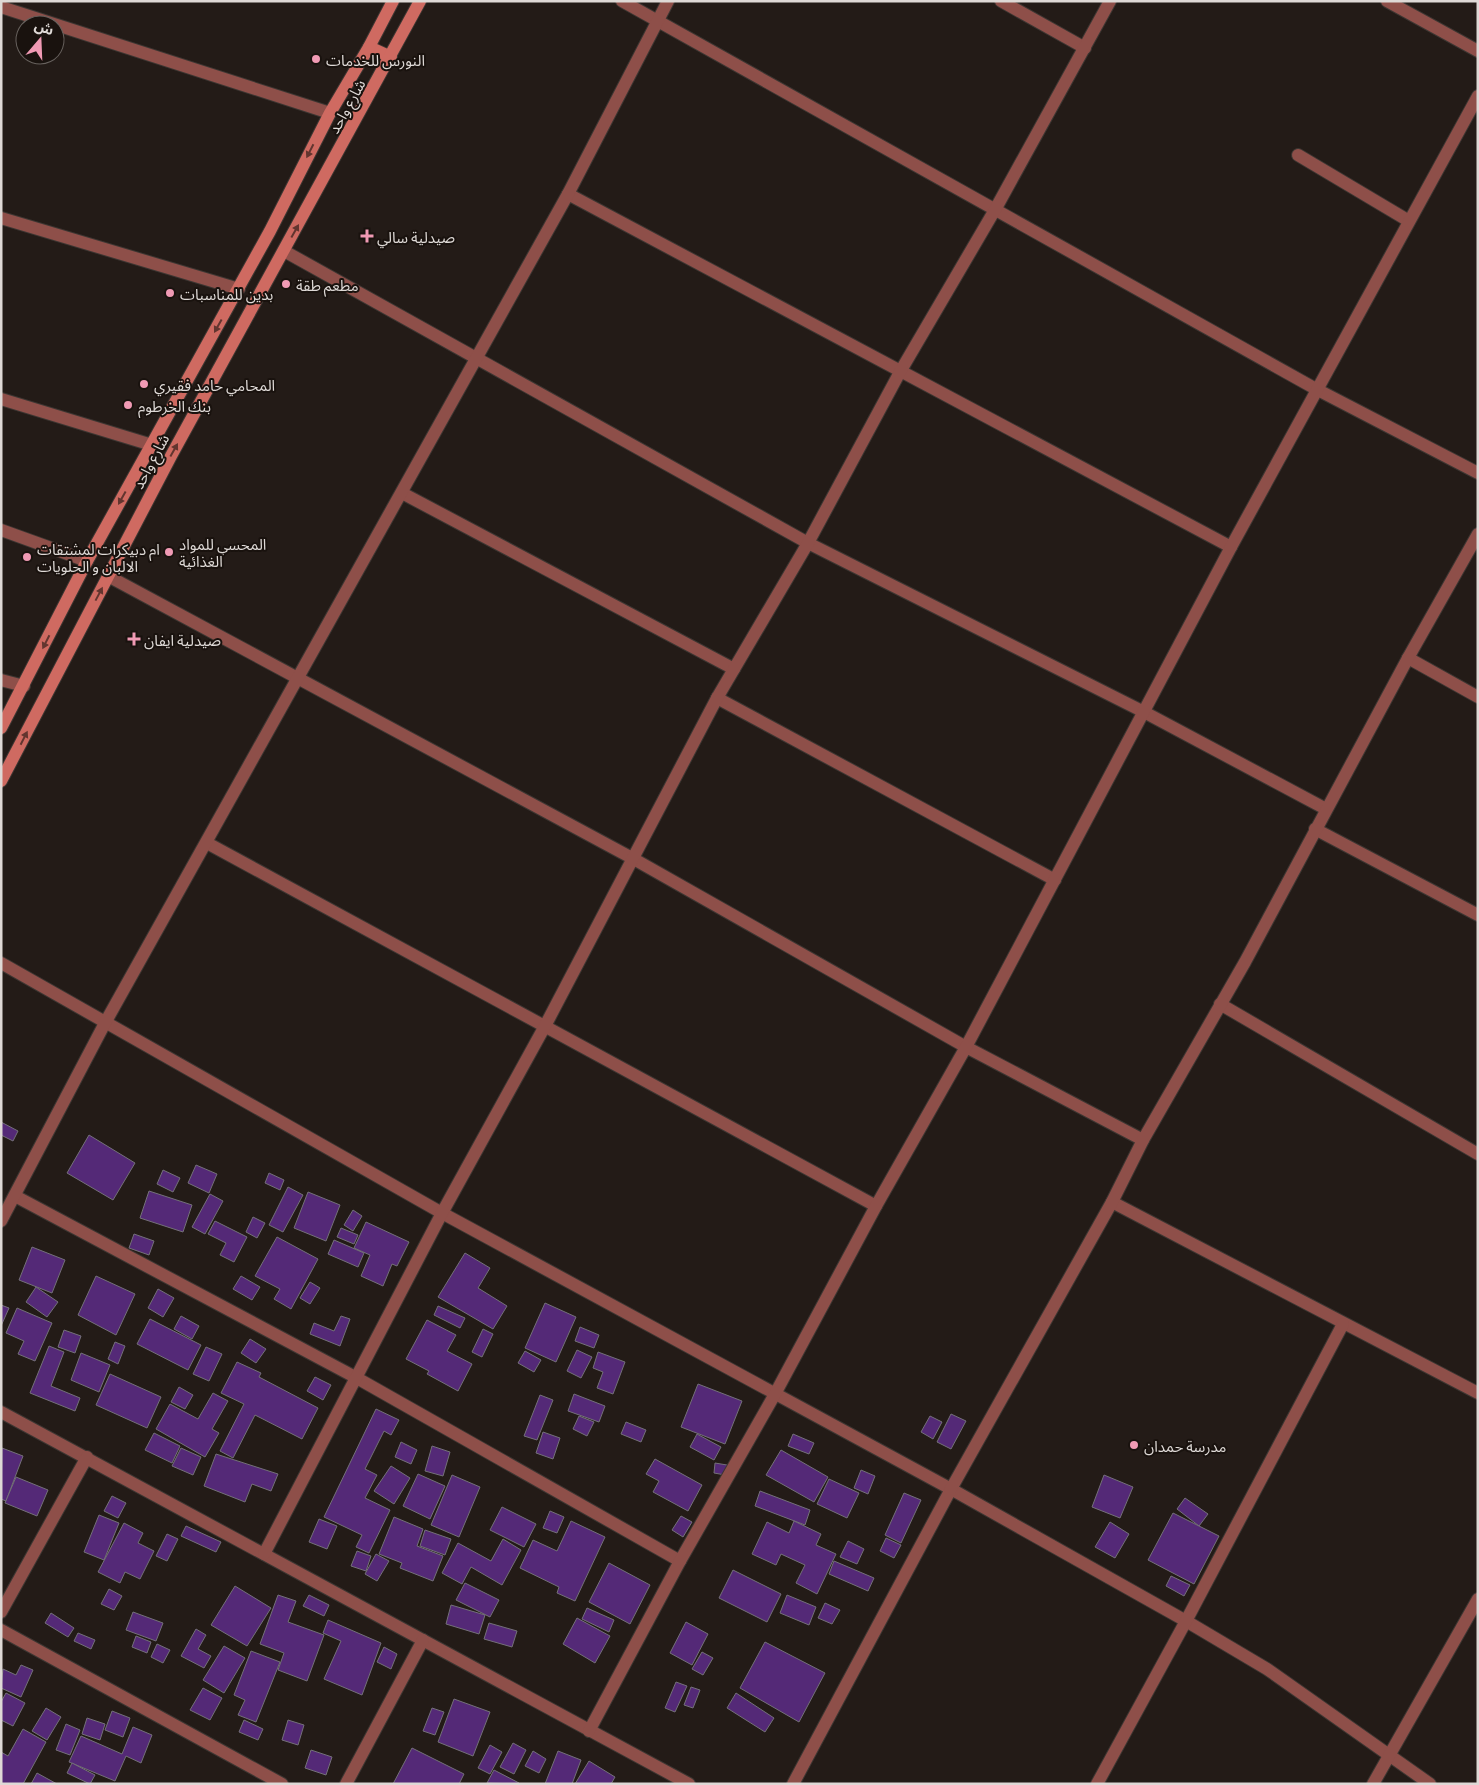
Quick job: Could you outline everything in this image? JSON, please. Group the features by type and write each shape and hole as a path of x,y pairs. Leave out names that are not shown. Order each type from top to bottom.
{"street":[{"name":"شارع واحد","path":"1,728 87,561 238,289 330,113 369,47 393,1"},
{"name":"شارع واحد","path":"1,781 6,761 420,1"},
{"path":"622,1 996,208 1316,389 1478,473"},
{"path":"1,1221 16,1196 105,1023 568,194 668,1"},
{"path":"1001,1 1085,48"},
{"path":"264,1554 442,1213 545,1026 717,698 808,543 900,372 996,208 1110,1"},
{"path":"1387,1 1478,51"},
{"path":"1,7 330,113"},
{"path":"369,47 391,57"},
{"path":"589,1731 680,1561 775,1394 876,1206 966,1047 1316,389 1478,96"},
{"path":"1298,155 1409,221"},
{"path":"568,194 1231,547"},
{"path":"1,218 238,289"},
{"path":"284,252 808,543 1144,712 1326,809"},
{"path":"1,400 152,445"},
{"path":"402,493 734,668"},
{"path":"1,530 87,561"},
{"path":"793,1784 951,1489 1112,1202 1143,1140 1220,1004 1408,658 1478,534"},
{"path":"108,576 632,858 966,1047 1143,1140"},
{"path":"1408,658 1478,697"},
{"path":"1,680 24,686"},
{"path":"717,698 1055,880"},
{"path":"1315,829 1478,915"},
{"path":"207,843 876,1206"},
{"path":"1,963 442,1213 951,1489 1186,1621 1267,1668 1430,1784"},
{"path":"1220,1004 1478,1154"},
{"path":"16,1196 355,1378 680,1561"},
{"path":"1112,1202 1478,1394"},
{"path":"1097,1784 1186,1621 1343,1324"},
{"path":"1,1412 690,1784"},
{"path":"1,1612 87,1457"},
{"path":"1373,1784 1478,1599"},
{"path":"1,1630 282,1784"},
{"path":"346,1784 423,1640"}],"building":[{"path":"1,1122 18,1131 13,1141 1,1135"},
{"path":"89,1135 135,1163 113,1200 67,1173"},
{"path":"196,1165 217,1174 209,1193 188,1183"},
{"path":"163,1170 180,1178 173,1192 157,1184"},
{"path":"269,1173 284,1180 280,1190 265,1183"},
{"path":"288,1187 303,1195 283,1232 269,1225"},
{"path":"149,1191 192,1205 183,1232 140,1218"},
{"path":"308,1192 340,1205 326,1241 294,1228"},
{"path":"210,1194 223,1201 205,1234 192,1227"},
{"path":"353,1210 362,1216 353,1231 344,1225"},
{"path":"253,1217 265,1223 257,1238 246,1232"},
{"path":"215,1221 247,1237 234,1262 220,1255 226,1243 208,1234"},
{"path":"366,1222 409,1242 397,1266 392,1264 383,1286 361,1276 370,1255 354,1248"},
{"path":"341,1228 358,1235 354,1244 337,1237"},
{"path":"134,1234 154,1241 149,1255 129,1248"},
{"path":"277,1237 318,1259 291,1309 274,1299 280,1289 255,1276"},
{"path":"334,1240 364,1253 358,1267 328,1254"},
{"path":"32,1247 65,1260 52,1293 19,1280"},
{"path":"465,1253 490,1268 478,1288 507,1306 493,1329 438,1297"},
{"path":"96,1276 135,1294 116,1335 78,1315"},
{"path":"241,1276 260,1287 252,1300 233,1289"},
{"path":"310,1282 320,1288 310,1304 300,1298"},
{"path":"36,1287 58,1302 47,1317 26,1302"},
{"path":"158,1289 174,1298 163,1317 148,1308"},
{"path":"545,1303 576,1317 556,1362 525,1348"},
{"path":"1,1305 9,1308 1,1326"},
{"path":"438,1306 465,1318 460,1328 434,1315"},
{"path":"17,1308 52,1323 35,1361 18,1354 24,1341 6,1333"},
{"path":"181,1316 199,1326 192,1339 174,1329"},
{"path":"341,1316 350,1319 340,1346 310,1334 314,1323 334,1331"},
{"path":"150,1319 201,1345 188,1370 137,1344"},
{"path":"427,1320 456,1335 447,1351 472,1364 458,1391 427,1374 429,1371 406,1359"},
{"path":"580,1327 599,1335 594,1348 575,1341"},
{"path":"483,1329 493,1334 482,1357 472,1352"},
{"path":"64,1330 81,1336 75,1353 58,1347"},
{"path":"250,1339 266,1349 256,1363 241,1353"},
{"path":"115,1342 125,1346 118,1364 108,1359"},
{"path":"49,1346 64,1352 51,1386 80,1398 75,1411 30,1393"},
{"path":"206,1347 222,1354 209,1381 193,1374"},
{"path":"577,1350 592,1357 581,1378 567,1371"},
{"path":"525,1351 541,1360 534,1372 518,1363"},
{"path":"598,1352 625,1362 613,1394 597,1388 603,1372 593,1368"},
{"path":"81,1353 110,1365 99,1392 71,1380"},
{"path":"237,1362 261,1373 259,1377 318,1408 302,1439 255,1415 233,1458 220,1451 244,1404 221,1393"},
{"path":"110,1374 161,1397 147,1428 96,1405"},
{"path":"315,1377 331,1385 323,1400 307,1391"},
{"path":"698,1384 742,1401 725,1444 681,1427"},
{"path":"179,1387 193,1395 185,1409 171,1402"},
{"path":"213,1393 228,1401 212,1429 219,1433 205,1457 156,1429 170,1404 198,1419"},
{"path":"574,1394 605,1406 599,1422 568,1411"},
{"path":"540,1395 553,1400 537,1440 524,1436"},
{"path":"376,1409 399,1420 391,1435 384,1431 365,1469 377,1475 365,1498 390,1510 369,1553 356,1547 362,1535 324,1517"},
{"path":"951,1414 966,1421 951,1449 937,1442"},
{"path":"579,1416 594,1422 587,1436 573,1429"},
{"path":"930,1416 942,1422 933,1439 921,1432"},
{"path":"626,1422 646,1430 641,1442 621,1434"},
{"path":"543,1432 560,1438 553,1459 536,1453"},
{"path":"154,1433 180,1446 172,1463 145,1450"},
{"path":"697,1434 721,1447 714,1460 690,1447"},
{"path":"793,1434 814,1443 809,1454 788,1446"},
{"path":"401,1442 417,1450 411,1464 395,1457"},
{"path":"432,1446 450,1452 443,1476 425,1471"},
{"path":"2,1448 23,1456 6,1501 1,1499"},
{"path":"181,1448 201,1457 193,1475 172,1466"},
{"path":"781,1450 828,1477 814,1502 766,1475"},
{"path":"216,1454 278,1474 271,1491 252,1484 245,1502 204,1486"},
{"path":"655,1459 702,1485 688,1511 653,1492 659,1481 646,1474"},
{"path":"715,1463 733,1466 731,1476 714,1473"},
{"path":"391,1466 410,1478 394,1504 374,1491"},
{"path":"861,1470 875,1476 868,1494 854,1488"},
{"path":"418,1474 445,1486 430,1519 403,1506"},
{"path":"452,1475 480,1487 459,1537 431,1525"},
{"path":"1104,1475 1133,1487 1120,1518 1092,1507"},
{"path":"16,1477 48,1490 37,1516 5,1503"},
{"path":"829,1479 859,1493 847,1518 817,1504"},
{"path":"760,1491 810,1510 805,1525 755,1506"},
{"path":"904,1493 921,1500 901,1543 885,1535"},
{"path":"112,1496 126,1503 118,1518 104,1511"},
{"path":"1185,1498 1208,1514 1199,1526 1177,1509"},
{"path":"502,1507 536,1524 524,1547 490,1530"},
{"path":"550,1511 564,1517 557,1533 543,1528"},
{"path":"1173,1513 1219,1536 1194,1584 1148,1560"},
{"path":"99,1515 119,1523 104,1560 84,1552"},
{"path":"681,1516 692,1522 683,1537 672,1530"},
{"path":"394,1517 423,1529 417,1546 443,1556 433,1581 400,1568 402,1563 379,1554"},
{"path":"319,1519 337,1526 327,1549 309,1542"},
{"path":"571,1521 605,1537 575,1601 557,1593 559,1587 520,1568 533,1540 557,1551"},
{"path":"794,1521 821,1534 816,1545 836,1554 817,1594 796,1583 805,1565 781,1554 776,1565 752,1554 767,1522 789,1533"},
{"path":"1110,1522 1129,1534 1115,1558 1095,1547"},
{"path":"124,1523 143,1533 138,1543 154,1551 140,1579 125,1572 120,1583 98,1572"},
{"path":"186,1526 221,1542 216,1552 181,1536"},
{"path":"425,1530 451,1539 445,1555 420,1546"},
{"path":"167,1534 178,1539 167,1561 156,1556"},
{"path":"886,1538 901,1545 894,1558 880,1551"},
{"path":"503,1539 521,1550 502,1585 471,1567 462,1584 442,1573 458,1543 491,1561"},
{"path":"848,1541 864,1549 857,1564 840,1557"},
{"path":"357,1551 371,1556 366,1571 351,1566"},
{"path":"376,1554 389,1561 377,1581 365,1574"},
{"path":"834,1561 874,1578 868,1591 829,1574"},
{"path":"609,1563 650,1585 630,1624 589,1602"},
{"path":"733,1570 781,1594 767,1622 719,1598"},
{"path":"1171,1576 1190,1585 1184,1596 1166,1586"},
{"path":"465,1583 499,1600 490,1617 456,1600"},
{"path":"235,1586 271,1608 247,1646 211,1625"},
{"path":"109,1589 122,1596 114,1610 101,1604"},
{"path":"278,1595 296,1601 288,1622 324,1635 307,1681 278,1670 284,1653 260,1644"},
{"path":"309,1595 329,1605 324,1616 303,1606"},
{"path":"787,1595 816,1607 809,1625 780,1613"},
{"path":"825,1603 840,1610 832,1624 818,1618"},
{"path":"451,1605 485,1615 479,1634 446,1624"},
{"path":"587,1608 614,1620 609,1632 582,1619"},
{"path":"133,1612 163,1623 156,1641 126,1630"},
{"path":"51,1613 74,1628 68,1637 45,1623"},
{"path":"577,1618 610,1636 595,1663 563,1644"},
{"path":"328,1620 381,1643 362,1695 324,1679 341,1641 323,1633"},
{"path":"686,1622 708,1634 692,1665 670,1653"},
{"path":"489,1623 517,1631 512,1647 484,1639"},
{"path":"196,1629 206,1635 198,1649 211,1656 204,1668 181,1656"},
{"path":"78,1633 95,1640 91,1649 74,1641"},
{"path":"136,1636 151,1642 147,1653 132,1647"},
{"path":"765,1642 825,1673 799,1722 740,1688"},
{"path":"157,1644 170,1650 163,1663 151,1657"},
{"path":"224,1646 245,1658 224,1693 203,1680"},
{"path":"384,1647 397,1654 391,1669 377,1662"},
{"path":"251,1651 280,1662 256,1722 238,1715 245,1700 234,1695"},
{"path":"702,1652 713,1658 703,1675 692,1669"},
{"path":"21,1665 33,1670 21,1697 1,1688 3,1669 16,1675"},
{"path":"676,1682 687,1686 675,1712 665,1708"},
{"path":"691,1687 700,1690 693,1708 684,1705"},
{"path":"203,1688 222,1698 210,1720 190,1710"},
{"path":"6,1693 25,1703 13,1726 1,1720 1,1702"},
{"path":"736,1693 774,1718 765,1732 727,1708"},
{"path":"454,1699 490,1712 473,1756 438,1742"},
{"path":"46,1708 61,1717 47,1740 32,1731"},
{"path":"432,1708 444,1712 435,1735 423,1731"},
{"path":"112,1711 130,1718 123,1737 105,1730"},
{"path":"87,1718 105,1724 100,1740 82,1734"},
{"path":"244,1720 263,1729 258,1740 239,1732"},
{"path":"288,1720 304,1725 298,1745 282,1740"},
{"path":"66,1724 80,1730 70,1755 56,1750"},
{"path":"133,1727 152,1735 141,1763 126,1756 115,1781 69,1762 81,1736 122,1754"},
{"path":"23,1729 46,1742 23,1784 1,1784 1,1752 8,1756"},
{"path":"513,1743 526,1750 514,1774 500,1767"},
{"path":"490,1745 502,1752 490,1774 478,1768"},
{"path":"412,1748 464,1774 459,1784 393,1784"},
{"path":"311,1750 332,1757 326,1775 305,1768"},
{"path":"533,1751 546,1759 539,1773 525,1766"},
{"path":"558,1751 581,1760 572,1784 545,1784"},
{"path":"589,1761 615,1777 611,1784 575,1784"},
{"path":"72,1763 95,1775 90,1784 67,1773"},
{"path":"494,1770 519,1783 487,1783"},
{"path":"37,1773 57,1784 31,1784"}],"place":[{"name":"النورس للخدمات","path":"316,59"},
{"name":"صيدلية سالي","path":"367,236"},
{"name":"مطعم طقة","path":"286,284"},
{"name":"بدين للمناسبات","path":"170,293"},
{"name":"المحامي حامد فقيري","path":"144,384"},
{"name":"بنك الخرطوم","path":"128,405"},
{"name":"المحسي للمواد الغذائية","path":"169,552"},
{"name":"ام دبيكرات لمشتقات الالبان و الحلويات","path":"27,557"},
{"name":"صيدلية ايفان","path":"134,639"},
{"name":"مدرسة حمدان","path":"1134,1445"}]}
